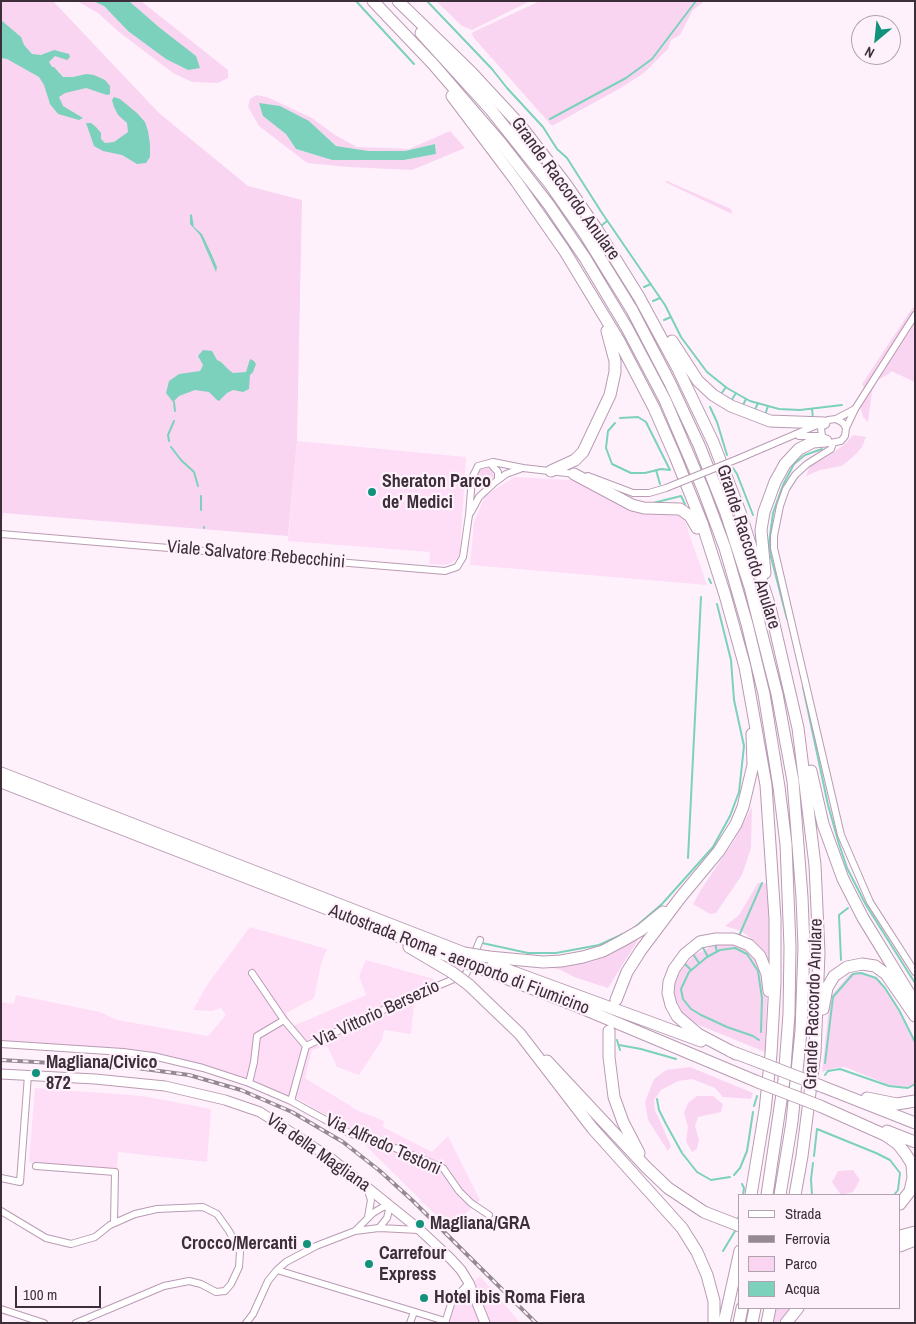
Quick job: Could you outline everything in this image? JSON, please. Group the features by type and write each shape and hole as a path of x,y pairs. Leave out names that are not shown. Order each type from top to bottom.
{"highway":[{"name":"Grande Raccordo Anulare","path":"373,1 481,119 522,169 575,243 608,295 677,426 706,497 735,582 756,658 771,729 786,844 789,900 790,981 787,1048 777,1134 767,1194"},
{"name":"Grande Raccordo Anulare","path":"391,1 459,74 511,134 554,190 605,266 642,328 680,404 709,469 736,541 750,587 777,694 793,781 798,841 804,947 801,1024 792,1122 780,1194"},
{"name":"Grande Raccordo Anulare","path":"398,1 472,72 528,134 576,198 629,279 673,359 713,442 740,512 770,607 792,699 800,741 815,865 819,953 815,1053 795,1194"},
{"name":"Grande Raccordo Anulare","path":"417,47 439,80 532,203 586,284 622,345 654,408 702,523 725,595 744,668 766,785 770,824 775,938 775,983 771,1054 765,1110 751,1194"},
{"path":"629,279 656,313 691,371 713,395 735,408 764,420 824,423"},
{"path":"551,471 575,460 583,452 610,395 614,382 615,361 611,340 586,284"},
{"path":"770,607 761,538 762,521 767,502 777,477 791,456 799,449 813,442 827,440"},
{"path":"574,474 632,504 649,508 674,507 687,513 695,524 708,559 725,595"},
{"path":"616,1000 633,962 680,898 720,851 736,824 743,807 753,765 751,718 744,668"},
{"path":"792,699 804,740 823,824 840,875 863,918 915,1003"},
{"name":"Autostrada Roma - aeroporto di Fiumicino","path":"4,778 342,914 463,957 486,962 759,1062 915,1123"},
{"name":"Autostrada Roma - aeroporto di Fiumicino","path":"4,778 463,957"},
{"path":"486,962 543,962 566,960 594,954 637,932 680,898"},
{"path":"342,914 418,952 469,985 495,1008 527,1043 551,1064 664,1184 694,1206 722,1221 738,1225"},
{"path":"736,1054 686,1025 676,1014 669,1000 669,984 675,966 688,951 705,941 724,938 736,940 749,945 760,956 768,984 771,1054"},
{"name":"Autostrada Roma - aeroporto di Fiumicino","path":"486,962 579,1007 758,1082 915,1142"},
{"path":"815,1053 827,988 836,974 847,966 865,964 882,970 893,982 915,1016"},
{"path":"609,1031 610,1067 618,1110 640,1154 664,1184"},
{"path":"527,1043 593,1129 670,1214 690,1240 700,1257 709,1280 714,1301 714,1323"},
{"path":"821,1086 891,1103 905,1104 915,1101"},
{"path":"820,1106 881,1134 895,1142 906,1152 912,1164 914,1178 908,1193 901,1203"},
{"path":"802,1156 804,1194"},
{"path":"901,1236 915,1232"},
{"path":"901,1246 915,1240"},
{"path":"724,1323 738,1260"},
{"path":"739,1323 742,1309"},
{"path":"752,1323 755,1309"},
{"path":"766,1323 770,1309"},
{"path":"786,1323 797,1309"}],"main road":[{"name":"Via della Magliana","path":"1,1074 165,1086 248,1107 272,1119 332,1159 420,1230 450,1258 461,1270 469,1284 485,1323"}],"street":[{"path":"827,440 843,439 855,409 915,315"},
{"path":"855,409 836,419 828,420 821,428 831,449 807,464 795,475 786,489 780,506 774,536 774,548 841,835 870,902 915,972"},
{"path":"836,419 843,423 846,428"},
{"name":"Viale Salvatore Rebecchini","path":"490,463 574,474 595,478 633,492 649,492 666,488 824,423"},
{"name":"Viale Salvatore Rebecchini","path":"792,436 808,435 827,440"},
{"path":"487,489 476,486 472,478 476,468 482,464 490,463 498,472 498,479"},
{"name":"Viale Salvatore Rebecchini","path":"469,515 479,497 498,479 523,468"},
{"name":"Viale Salvatore Rebecchini","path":"1,534 445,571 457,567 462,561 472,478"},
{"name":"Via Vittorio Bersezio","path":"292,1100 306,1046 413,996 466,974 480,940"},
{"path":"252,972 284,1020 306,1046"},
{"path":"249,1083 257,1036 284,1020"},
{"name":"Via Alfredo Testoni","path":"1,1044 123,1052 153,1056 203,1068 249,1083 292,1100 351,1134 395,1148 443,1168 459,1191 471,1203 489,1215"},
{"path":"1,1178 20,1182 28,1075"},
{"path":"36,1166 115,1172 114,1224"},
{"path":"366,1186 371,1200 368,1217"},
{"path":"355,1231 368,1217 378,1210 390,1206"},
{"path":"379,1228 387,1218 390,1206"},
{"path":"1,1211 46,1238 70,1244 94,1237 114,1224 136,1214 157,1209 203,1207 217,1214 240,1252 238,1267 230,1284 224,1291 216,1292 201,1284 189,1281 164,1286 76,1323"},
{"path":"378,1210 387,1218"},
{"path":"246,1323 253,1314 262,1290 277,1270 286,1262 316,1246 355,1231 379,1228 420,1230"},
{"path":"277,1270 445,1322 452,1300 469,1284"},
{"path":"1,1309 44,1323"},
{"path":"410,1323 414,1312"}],"shaded area":[{"path":"297,441 466,457 460,552 457,558 452,563 444,565 429,564 430,552 288,541"},
{"path":"514,477 572,480 591,489 682,513 707,585 470,565 474,522 485,496"},
{"path":"250,927 327,949 321,964 314,998 286,1013 293,1026 366,995 359,976 366,960 434,979 433,985 415,993 411,1034 384,1030 382,1040 359,1075 337,1067 327,1046 312,1050 305,1078 357,1110 384,1121 383,1127 432,1152 448,1136 480,1200 450,1229 347,1127 298,1099 242,1078 160,1055 1,1042 1,1002 14,1004 16,995 100,1012 117,1020 208,1036 226,1015 221,1008 212,1011 193,1010 207,985"},
{"path":"35,1088 143,1096 211,1109 207,1162 118,1152 117,1170 29,1162"},
{"path":"480,1276 520,1323 447,1323 453,1301"}],"green space":[{"path":"1,1 53,1 159,113 248,186 302,200 297,441 288,536 3,513 1,529"},
{"path":"77,1 93,1 104,6 128,31 160,28 129,1 141,1 228,70 228,78 218,83 192,82 173,73 119,32 98,13"},
{"path":"436,1 530,1 472,30 462,26"},
{"path":"540,1 705,1 693,10 680,35 671,40 668,49 644,73 552,126 472,34"},
{"path":"256,95 267,97 312,118 335,135 357,147 409,149 450,131 465,148 412,170 307,163 259,126 248,107 250,99","holes":["309,121 336,146 369,151 405,151 435,144 436,154 404,160 332,160 296,149 286,134"]},
{"path":"667,181 731,209 732,214 665,182"},
{"path":"913,307 915,309 915,382 891,371 878,380 872,391 868,422 863,417 860,405 867,393 862,384"},
{"path":"853,435 866,437 862,447 856,454 842,466 820,470 806,476 810,466 827,457 845,444"},
{"path":"485,467 492,469 494,477 488,483 481,485 478,484 475,478 477,472"},
{"path":"752,807 751,848 742,875 716,913 710,914 693,904 734,841"},
{"path":"758,883 768,883 770,968 761,950 753,940 741,931 725,926 739,915"},
{"path":"636,939 638,940 608,988 549,967 591,962 611,954"},
{"path":"719,943 734,943 747,948 762,967 767,996 765,1052 694,1023 686,1018 676,1007 672,991 680,971 694,955"},
{"path":"861,972 875,978 885,988 915,1044 915,1083 908,1087 889,1085 845,1067 822,1072 830,997 850,974"},
{"path":"690,1067 753,1093 751,1099 723,1097 715,1088 692,1079 678,1081 661,1090 654,1100 655,1110 671,1146 668,1151 648,1120 645,1102 654,1079 666,1070"},
{"path":"697,1096 713,1096 723,1104 721,1112 698,1117 695,1126 699,1140 697,1149 692,1152 686,1141 688,1127 684,1113 688,1103"},
{"path":"853,1170 860,1180 853,1192 840,1194 832,1182 838,1171"},
{"path":"775,1309 794,1309 782,1323 771,1323"}],"water":[{"path":"93,1 129,1 196,56 200,68 188,70 166,59 128,31 104,6"},
{"path":"1,20 21,37 24,45 32,54 41,55 54,50 69,54 70,57 67,60 55,56 49,62 63,77 86,74 94,75 105,80 110,86 110,94 107,95 86,88 65,93 59,97 63,106 83,118 79,120 58,114 50,104 44,85 39,77 7,59 1,58"},
{"path":"114,97 120,99 145,122 150,144 150,157 146,163 137,164 122,155 103,151 94,146 86,123 91,123 96,127 101,133 101,139 105,143 114,142 128,132 127,123 118,115 114,107 112,100"},
{"path":"259,103 280,106 309,121 336,146 369,151 405,151 435,144 436,154 404,160 332,160 296,149 286,134 263,116"},
{"path":"190,214 192,215 194,227 202,234 211,253 217,267 216,272 200,235 190,224"},
{"path":"203,350 212,351 217,360 233,373 246,372 250,359 254,361 256,364 250,375 249,389 243,392 233,390 219,401 209,392 195,390 179,396 173,402 166,393 169,381 179,374 200,371 203,365 198,356"}],"waterway":[{"path":"356,1 414,64"},
{"path":"427,1 492,69 543,127 557,149 567,158 665,305 681,337 707,372 727,388 750,401 779,409 800,410 842,405"},
{"path":"550,119 626,78 652,59 696,1"},
{"path":"601,226 607,221"},
{"path":"644,287 651,284"},
{"path":"653,301 660,298"},
{"path":"664,320 671,317"},
{"path":"721,394 726,387"},
{"path":"731,401 736,393"},
{"path":"742,407 746,399"},
{"path":"174,402 175,411"},
{"path":"754,412 758,403"},
{"path":"765,415 768,406"},
{"path":"710,407 717,422 727,455"},
{"path":"812,409 813,419"},
{"path":"615,423 608,431 606,448 612,464 631,473 645,473 661,469 670,470 646,422 638,417 620,418"},
{"path":"169,441 168,435 174,421"},
{"path":"171,447 194,472 198,486"},
{"path":"787,619 769,543 773,513 783,485 794,464 805,455 822,449"},
{"path":"733,468 753,515"},
{"path":"656,470 660,484"},
{"path":"201,496 201,510"},
{"path":"653,503 681,496 685,504"},
{"path":"709,579 711,583"},
{"path":"688,858 701,597"},
{"path":"634,928 662,904 713,847 730,816 739,792 744,746 734,700 731,660 717,604"},
{"path":"803,687 828,805 847,868 866,905 915,983"},
{"path":"739,936 762,883"},
{"path":"841,960 839,915 848,908"},
{"path":"482,943 528,953 556,953 599,945 623,934"},
{"path":"715,943 717,952"},
{"path":"702,946 708,957"},
{"path":"759,1040 691,1009 683,999 681,989 689,972 707,957 720,950 735,948 747,954 758,971 762,998 761,1032"},
{"path":"693,954 699,963"},
{"path":"684,963 691,970"},
{"path":"825,1063 833,997 853,974 861,973 876,978 899,1010 915,1042"},
{"path":"617,1040 620,1050"},
{"path":"619,1045 676,1059"},
{"path":"825,1075 828,1071 840,1069 889,1086 908,1088 915,1084"},
{"path":"754,1106 757,1096"},
{"path":"657,1099 659,1110 666,1124 682,1153 697,1172 711,1180 730,1177"},
{"path":"734,1175 740,1168 747,1151 753,1112"},
{"path":"814,1156 817,1129 876,1153 890,1160 900,1173 898,1190 895,1194"},
{"path":"812,1194 813,1163"},
{"path":"742,1184 744,1188 743,1194"},
{"path":"723,1251 735,1231"}],"railway":[{"path":"1,1060 137,1068 189,1075 241,1090 292,1112 343,1142 380,1171 413,1201 536,1323"}],"place":[{"name":"Sheraton Parco de' Medici","path":"372,492"},
{"name":"Magliana/Civico 872","path":"36,1073"},
{"name":"Magliana/GRA","path":"420,1224"},
{"name":"Crocco/Mercanti","path":"307,1244"},
{"name":"Carrefour Express","path":"369,1264"},
{"name":"Hotel ibis Roma Fiera","path":"424,1298"}]}
